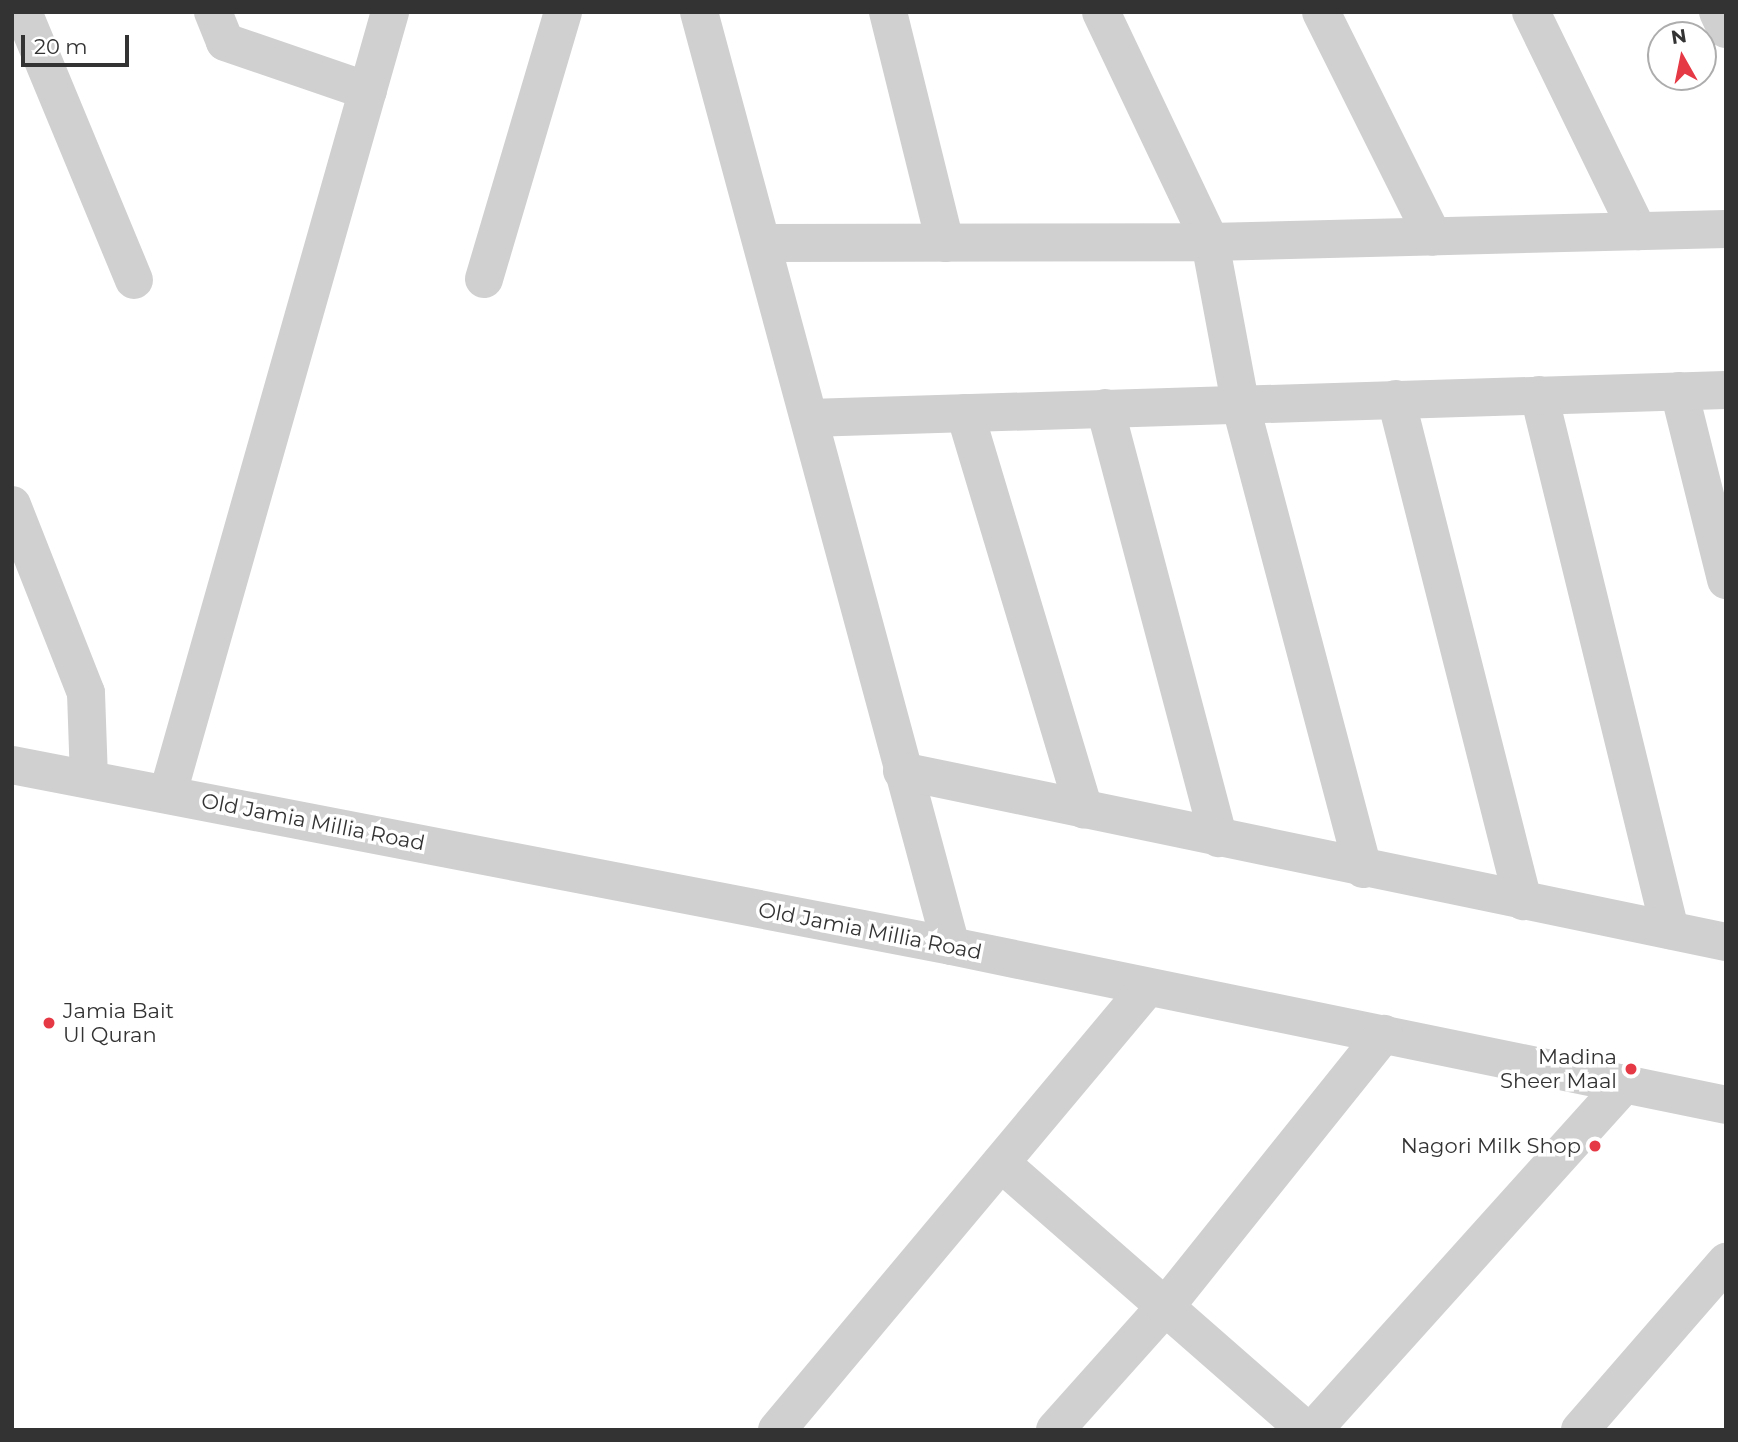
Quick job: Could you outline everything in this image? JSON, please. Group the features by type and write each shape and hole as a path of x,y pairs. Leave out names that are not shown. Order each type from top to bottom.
{"street":[{"path":"23,12 134,280"},
{"path":"213,12 225,42 368,91"},
{"path":"168,793 390,12"},
{"path":"484,279 563,12"},
{"path":"699,12 765,243 902,771 951,946"},
{"path":"888,12 945,243"},
{"path":"1101,12 1210,242 1240,403 1363,869"},
{"path":"1321,12 1433,237"},
{"path":"1531,12 1638,231"},
{"path":"1718,12 1726,29"},
{"path":"765,243 1210,242 1726,229"},
{"path":"809,418 1726,390"},
{"path":"1679,391 1726,580"},
{"path":"1539,395 1670,930"},
{"path":"1396,399 1523,901"},
{"path":"1105,408 1219,838"},
{"path":"965,413 1084,810"},
{"path":"12,505 86,694 89,779"},
{"name":"Old Jamia Millia Road","path":"13,766 168,793 951,946 1726,1105"},
{"path":"902,771 1363,869 1726,942"},
{"path":"778,1430 1147,988"},
{"path":"1055,1430 1165,1307 1384,1034"},
{"path":"1313,1430 1625,1083"},
{"path":"1001,1163 1306,1430"},
{"path":"1580,1430 1726,1262"}],"place":[{"name":"Jamia Bait Ul Quran","path":"49,1023"},
{"name":"Madina Sheer Maal","path":"1631,1069"},
{"name":"Nagori Milk Shop","path":"1595,1146"}]}
